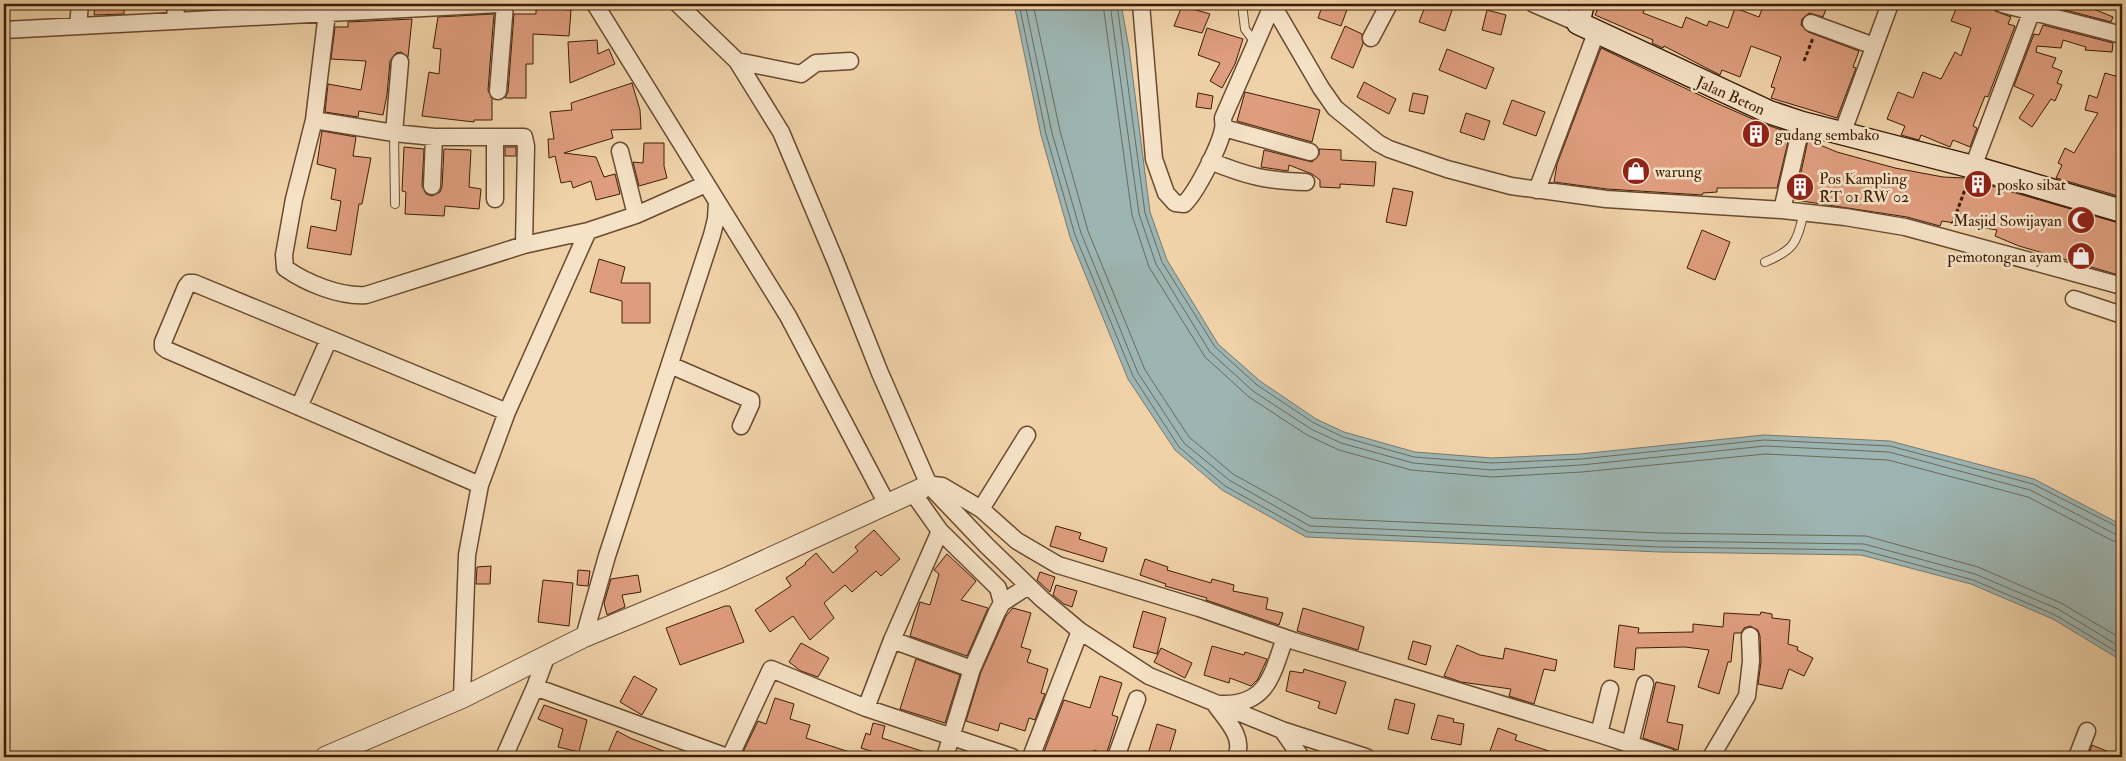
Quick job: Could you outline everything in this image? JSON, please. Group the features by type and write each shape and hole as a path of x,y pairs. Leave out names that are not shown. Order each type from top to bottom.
{"main road":[{"name":"Jalan Beton","path":"1586,20 1769,112 1842,134 1973,167 2122,211"}],"street":[{"path":"78,26 80,4"},
{"path":"175,21 176,4"},
{"path":"4,30 175,21 307,9 327,13 403,6 498,4"},
{"path":"498,91 505,4"},
{"path":"595,4 788,316 887,504"},
{"path":"678,4 737,61 781,132 835,260 880,374 921,489 940,531 998,588 1002,603"},
{"path":"1141,4 1154,158 1166,193 1175,203 1184,204 1191,197 1210,161 1224,128 1223,118 1272,5"},
{"path":"1371,38 1389,4"},
{"path":"1534,4 1586,20 1537,190"},
{"path":"1842,134 1890,4"},
{"path":"2002,4 2122,35"},
{"path":"1272,5 1335,108 1378,143 1389,149 1447,170 1496,183 1606,199 1782,210 1905,226 2122,286"},
{"path":"327,13 314,120 294,200 284,255 285,268 338,293 352,296 366,295 524,245 588,231 636,215 706,184"},
{"path":"1973,167 2031,13"},
{"path":"1814,24 1874,46"},
{"path":"737,61 801,74 816,64 850,61"},
{"path":"394,133 400,62"},
{"path":"314,120 394,133 434,137 522,136 526,140 524,245"},
{"path":"1782,210 1802,123"},
{"path":"1224,128 1310,152"},
{"path":"432,186 434,137"},
{"path":"495,137 495,199"},
{"path":"620,151 636,215"},
{"path":"1210,161 1246,175 1276,181 1306,182"},
{"path":"584,637 610,547 712,235 716,219 717,202"},
{"path":"462,698 467,555 480,485 507,412 588,231"},
{"path":"480,485 163,348 163,342 186,287 189,283 194,283 507,412"},
{"path":"2074,299 2122,315"},
{"path":"299,407 329,339"},
{"path":"670,366 751,400 752,404 741,426"},
{"path":"981,509 1027,435"},
{"path":"325,757 462,698 584,637 724,579 921,489 942,486 981,509 1017,542 1058,565 1199,608 1285,638 1669,757"},
{"path":"921,489 1080,631 1149,676 1282,730 1366,757"},
{"path":"866,708 892,640 940,531"},
{"path":"945,757 972,669 1002,603 1028,586"},
{"path":"1031,757 1080,631"},
{"path":"1711,757 1747,696 1752,661 1750,636"},
{"path":"1215,704 1236,704 1247,701 1260,693 1268,684 1285,638"},
{"path":"892,640 972,669"},
{"path":"505,757 547,655"},
{"path":"535,687 728,757 771,669 866,708 1012,757"},
{"path":"1630,744 1645,684"},
{"path":"1599,734 1610,689"},
{"path":"1116,757 1137,699"},
{"path":"1215,704 1237,735 1240,743 1236,757"},
{"path":"1282,730 1301,757"},
{"path":"2076,757 2087,731"}],"lane":[{"path":"1242,4 1245,30 1256,44"},
{"path":"394,133 395,204"},
{"path":"1765,262 1790,250 1795,242 1804,212"}],"path":[{"path":"1804,61 1814,24"},
{"path":"1948,238 1973,167"}],"water":[{"path":"1014,4 1121,4 1129,48 1150,212 1167,260 1218,344 1260,381 1316,419 1344,432 1415,452 1492,458 1580,454 1764,435 1890,441 2034,479 2122,525 2122,661 2053,619 1971,584 1861,555 1660,552 1306,537 1222,490 1175,450 1128,379 1070,237 1041,135"}],"building":[{"path":"95,4 124,4 124,14 94,15"},
{"path":"1323,4 1349,4 1341,26 1318,18"},
{"path":"1426,4 1454,4 1445,31 1419,22"},
{"path":"1600,4 1646,4 1643,13 1682,28 1686,17 1707,26 1709,21 1728,28 1735,8 1759,17 1764,4 1828,4 1823,17 1809,13 1802,19 1801,25 1808,32 1859,51 1853,67 1856,68 1837,118 1771,98 1775,88 1771,87 1781,57 1751,46 1740,77 1722,70 1720,75 1664,46 1663,48 1652,43 1653,40 1595,15"},
{"path":"1958,4 1992,4 1995,11 2011,17 2008,24 2015,26 1988,97 1985,96 1973,126 1977,128 1970,147 1953,140 1950,147 1921,135 1919,140 1901,135 1905,126 1887,119 1898,92 1913,98 1923,72 1941,79 1955,52 1961,56 1971,28 1951,21"},
{"path":"2051,4 2082,4 2113,17 2111,22 2050,6"},
{"path":"1182,6 1210,14 1202,33 1174,26"},
{"path":"536,8 571,10 569,36 533,34 533,64 526,64 526,98 505,98 508,92 514,14 536,14"},
{"path":"1487,10 1506,15 1501,35 1482,30"},
{"path":"494,14 488,90 492,99 492,120 474,120 474,122 422,116 429,72 439,74 441,49 433,48 438,17"},
{"path":"412,19 408,57 401,52 396,53 390,61 383,115 359,111 358,117 325,112 328,84 361,90 366,61 331,59 335,27 348,27 348,22"},
{"path":"2043,25 2113,43 2112,52 2085,50 2086,47 2063,40 2061,48 2037,46 2036,52 2056,58 2052,67 2062,71 2057,83 2062,85 2055,101 2051,99 2032,127 2019,118 2034,95 2014,86 2034,34 2039,35"},
{"path":"1345,26 1362,34 1363,44 1353,68 1331,58"},
{"path":"1207,28 1243,39 1235,64 1222,88 1210,81 1220,63 1198,55"},
{"path":"597,40 598,54 609,49 615,64 570,83 568,42"},
{"path":"1601,48 1714,102 1790,133 1777,188 1717,188 1717,192 1703,193 1702,195 1607,189 1554,182 1557,164"},
{"path":"1447,49 1494,68 1486,89 1439,70"},
{"path":"2105,73 2122,78 2122,87 2117,103 2122,104 2122,197 2056,178 2062,165 2058,163 2065,148 2074,153 2098,113 2085,110 2089,95 2097,98"},
{"path":"1364,82 1396,99 1389,114 1357,97"},
{"path":"632,83 640,110 641,129 611,130 613,138 564,153 596,157 604,177 615,174 620,194 596,200 591,181 573,188 571,181 561,183 555,156 549,158 548,139 554,139 550,112 572,110 571,103"},
{"path":"1245,92 1320,110 1312,142 1237,121"},
{"path":"1198,93 1213,96 1211,109 1196,107"},
{"path":"1413,93 1428,96 1424,114 1409,111"},
{"path":"1512,100 1545,112 1536,136 1503,124"},
{"path":"1466,113 1490,121 1484,140 1460,132"},
{"path":"322,131 356,137 353,156 371,158 362,204 359,204 351,255 307,248 311,226 336,231 341,201 331,199 336,169 317,164"},
{"path":"1808,140 1837,152 1895,168 1943,177 1964,178 2122,224 2122,276 2019,246 1995,236 1997,230 1942,221 1940,226 1907,217 1795,200"},
{"path":"644,143 664,143 664,166 667,178 639,186 633,162 643,163"},
{"path":"404,147 424,149 422,186 426,194 432,196 440,192 442,187 444,149 471,150 469,187 481,189 479,209 445,206 444,216 405,214 406,192 402,191"},
{"path":"505,147 516,147 516,156 505,156"},
{"path":"1319,149 1341,150 1341,160 1376,162 1374,186 1340,184 1340,188 1320,187 1320,180 1312,174 1289,165 1288,171 1261,167 1264,150 1312,162 1319,155"},
{"path":"1393,188 1413,192 1406,226 1386,222"},
{"path":"1702,230 1730,242 1715,280 1687,268"},
{"path":"599,259 625,267 621,283 650,283 650,323 622,323 622,301 590,292"},
{"path":"1056,526 1081,533 1079,539 1107,548 1103,562 1050,546"},
{"path":"874,530 900,559 881,576 876,571 852,592 845,585 824,603 834,618 810,640 793,616 770,632 755,610 791,586 786,578 806,564 816,553 833,573 858,551 855,547"},
{"path":"947,554 976,581 961,600 988,608 967,656 910,636 920,602 930,605 939,574 934,570"},
{"path":"1145,559 1168,567 1167,570 1211,583 1212,579 1234,585 1233,591 1268,598 1266,609 1283,613 1279,625 1206,600 1207,598 1165,586 1166,584 1140,575"},
{"path":"491,566 490,584 476,584 477,567"},
{"path":"578,570 590,571 588,586 577,585"},
{"path":"1040,572 1055,577 1050,592 1037,580"},
{"path":"638,575 641,592 622,595 625,607 607,615 604,603 611,579"},
{"path":"543,580 573,583 569,626 538,622"},
{"path":"1056,585 1077,591 1072,607 1064,604 1053,595"},
{"path":"725,606 730,606 744,642 680,665 666,628"},
{"path":"1013,608 1031,613 1021,647 1031,650 1027,662 1048,669 1041,693 1045,694 1035,720 1029,718 1025,731 1000,723 998,731 966,721 981,672 1006,616"},
{"path":"1303,608 1364,627 1358,650 1297,631"},
{"path":"1143,611 1166,618 1157,654 1133,647"},
{"path":"1761,612 1772,614 1772,618 1790,620 1788,644 1798,647 1797,650 1813,658 1804,676 1789,669 1782,689 1758,684 1761,662 1760,636 1758,630 1750,626 1744,628 1741,633 1734,633 1731,662 1728,662 1719,694 1698,687 1709,650 1685,647 1636,648 1634,670 1614,667 1619,625 1639,628 1638,633 1693,632 1693,624 1723,627 1724,613 1760,615"},
{"path":"1413,641 1431,646 1426,665 1408,659"},
{"path":"801,643 829,658 818,677 801,671 789,662"},
{"path":"1457,645 1480,655 1503,659 1505,648 1557,660 1555,671 1544,669 1534,704 1509,696 1511,689 1461,682 1444,676"},
{"path":"1212,646 1244,655 1245,652 1267,659 1258,679 1251,686 1230,678 1229,683 1204,675"},
{"path":"1161,648 1192,663 1185,678 1154,662"},
{"path":"916,659 960,675 945,723 900,709"},
{"path":"1304,669 1346,682 1336,714 1318,708 1320,702 1286,691 1290,671 1303,673"},
{"path":"634,676 657,689 642,715 620,702"},
{"path":"1100,676 1122,683 1112,715 1118,717 1106,755 1094,750 1092,757 1042,757 1064,700 1090,708"},
{"path":"1656,682 1675,686 1667,722 1683,725 1678,750 1643,738"},
{"path":"775,698 794,704 790,719 810,725 806,738 859,755 858,757 773,757 760,754 759,757 743,752 758,721 766,724"},
{"path":"1395,699 1415,704 1408,734 1388,729"},
{"path":"544,705 587,720 579,752 558,747 563,729 538,719"},
{"path":"1438,715 1454,719 1453,722 1464,724 1461,745 1431,739"},
{"path":"873,723 885,726 882,738 934,755 933,757 890,757 861,748 866,733 870,735"},
{"path":"1157,724 1176,730 1168,757 1147,757"},
{"path":"1498,728 1517,735 1515,740 1555,753 1555,757 1488,757"},
{"path":"617,731 630,738 679,757 606,757"},
{"path":"2092,745 2121,757 2088,757"}],"place":[{"name":"gudang sembako","path":"1756,134"},
{"name":"warung","path":"1636,171"},
{"name":"posko sibat","path":"1978,184"},
{"name":"Pos Kampling RT 01 RW 02","path":"1800,187"},
{"name":"Masjid Sowijayan","path":"2081,220"},
{"name":"pemotongan ayam","path":"2081,256"}]}
